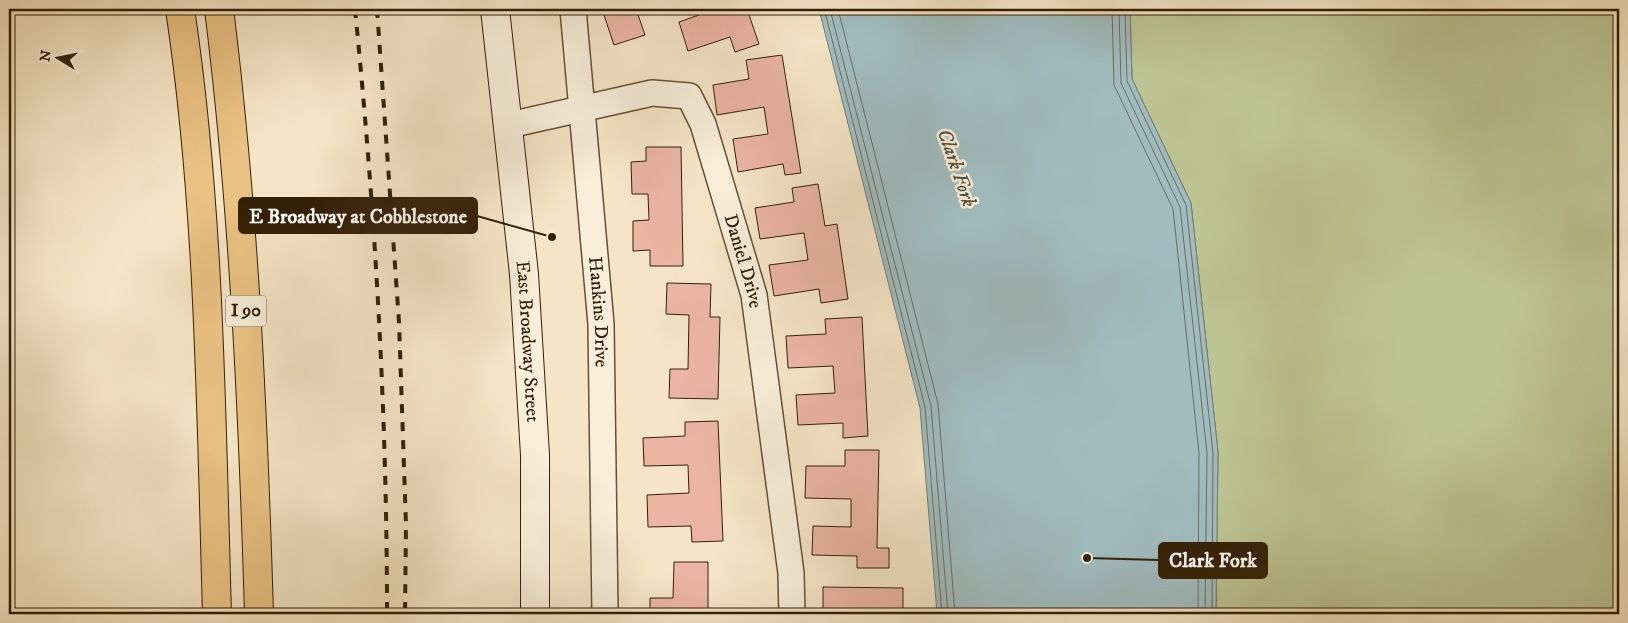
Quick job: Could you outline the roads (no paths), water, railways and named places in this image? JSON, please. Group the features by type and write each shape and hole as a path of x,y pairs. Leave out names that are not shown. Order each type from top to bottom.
{"highway":[{"name":"I 90","path":"180,9 199,171 209,342 217,614"},
{"name":"I 90","path":"219,9 231,107 245,299 254,440 259,614"}],"main road":[{"name":"East Broadway Street","path":"496,9 524,274 535,455 535,614"}],"street":[{"name":"Hankins Drive","path":"573,9 601,324 605,614"},
{"name":"Daniel Drive","path":"509,125 652,93 689,96 703,124 754,295 791,573 792,614"}],"water":[{"path":"817,9 1130,9 1132,79 1191,203 1218,452 1216,614 937,614 920,408 821,17"}],"railway":[{"path":"355,9 374,235 385,463 387,614"},
{"path":"377,9 399,322 406,525 405,614"}],"place":[{"name":"E Broadway at Cobblestone","path":"552,237"},
{"name":"Clark Fork","path":"1087,558"}]}
